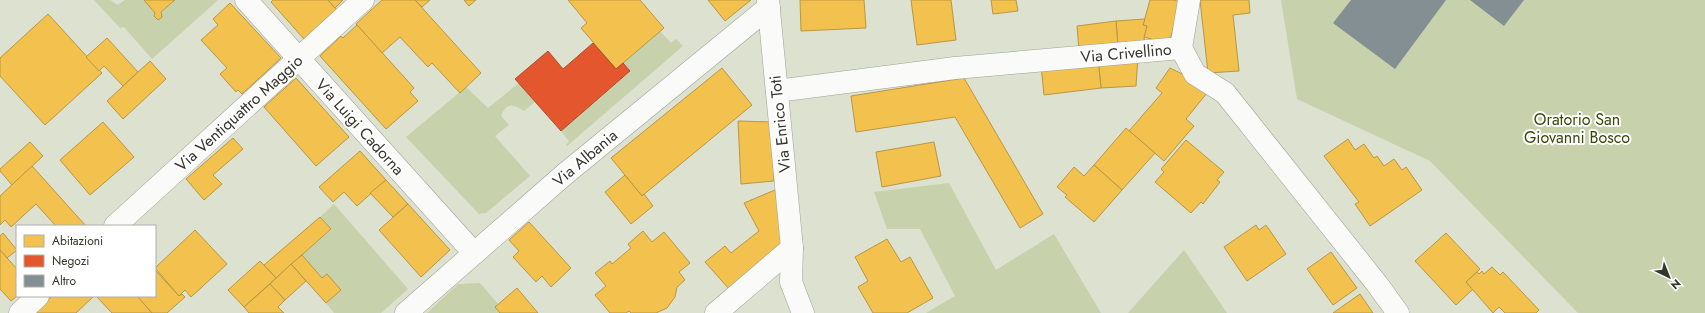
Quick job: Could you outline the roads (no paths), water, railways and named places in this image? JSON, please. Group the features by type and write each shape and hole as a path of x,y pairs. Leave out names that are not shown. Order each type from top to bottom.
{"street":[{"name":"Via Luigi Cadorna","path":"246,0 474,253"},
{"name":"Via Ventiquattro Maggio","path":"116,225 363,0"},
{"path":"1181,48 1189,0"},
{"name":"Via Enrico Toti","path":"768,4 792,248 791,282 803,313"},
{"name":"Via Albania","path":"406,313 565,174 768,4"},
{"name":"Via Crivellino","path":"776,91 955,68 1181,48 1195,74 1225,93 1398,313"},
{"path":"716,313 792,248"},
{"path":"20,313 37,297"}],"park label":[{"name":"Oratorio San Giovanni Bosco","path":"1577,128"}]}
